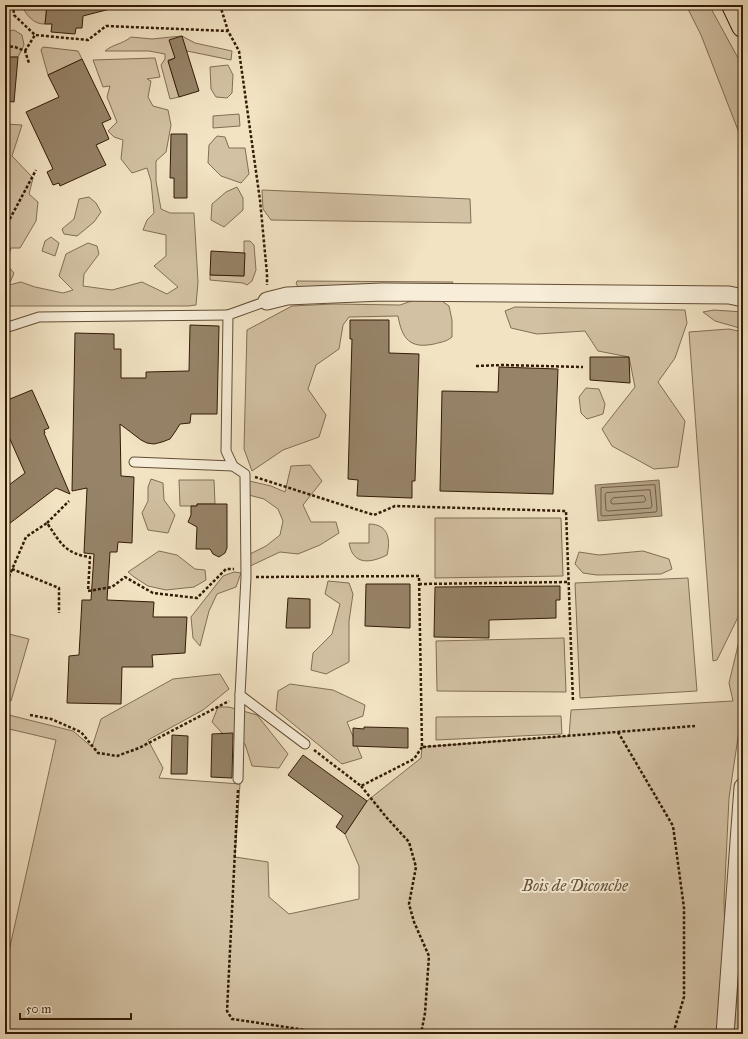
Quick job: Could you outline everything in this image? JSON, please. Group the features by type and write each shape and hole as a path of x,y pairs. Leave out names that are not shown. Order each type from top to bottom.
{"highway":[{"path":"733,5 743,26"}],"street":[{"path":"267,301 287,296 382,292 729,295 743,298"},
{"path":"725,1034 743,786"}],"lane":[{"path":"5,328 39,317 222,316 267,301"},
{"path":"228,315 226,451 233,466 245,474 246,572 240,695 238,779"},
{"path":"134,462 233,466"},
{"path":"240,695 305,744"}],"path":[{"path":"13,5 14,15 35,35 88,40 106,26 228,31"},
{"path":"220,5 228,31 239,51 260,200 267,274 267,301"},
{"path":"25,51 35,35"},
{"path":"5,46 14,47 25,51"},
{"path":"25,51 29,63"},
{"path":"5,228 36,170"},
{"path":"476,366 503,365 583,367"},
{"path":"245,474 374,515 395,506 566,511 573,702"},
{"path":"5,586 26,537 47,523 69,501"},
{"path":"47,523 64,548 81,556 90,557 88,591 112,587 125,577 153,593 197,598 226,569 246,572 419,576 422,747 414,759 361,786"},
{"path":"12,569 59,588 59,613"},
{"path":"419,584 569,582"},
{"path":"30,715 51,720 81,732 98,753 117,756 139,748 240,695"},
{"path":"422,747 695,726"},
{"path":"618,732 673,826 684,908 684,997 673,1034"},
{"path":"305,744 361,786 409,842 416,867 410,904 414,922 429,956 425,1013 421,1034"},
{"path":"238,779 227,1011 232,1019 333,1034"}],"green space":[{"path":"22,5 47,5 45,24 37,23 30,18"},
{"path":"686,5 709,5 743,67 743,143 701,35"},
{"path":"14,30 22,35 24,45 18,57 5,57 5,32"},
{"path":"182,36 195,43 232,51 231,60 187,51 168,60 179,97 170,99 161,65 165,59 165,54 149,51 105,51 131,37 152,39"},
{"path":"43,47 78,51 82,59 48,75 41,50"},
{"path":"155,58 160,77 147,79 151,81 148,97 153,106 168,110 171,125 166,152 156,161 156,181 161,209 170,213 194,213 198,282 196,305 5,306 5,124 22,125 12,156 33,178 29,194 38,202 36,221 20,248 11,248 6,264 14,273 9,285 21,282 35,287 63,293 73,290 59,276 66,254 88,243 97,246 99,254 84,274 83,286 112,290 142,282 167,294 178,287 154,266 166,256 166,235 143,230 147,220 154,213 151,181 147,168 132,173 121,159 123,140 114,137 108,131 117,122 107,97 110,86 103,87 93,60"},
{"path":"228,65 233,75 232,93 227,98 216,97 211,89 210,67"},
{"path":"239,114 240,126 213,128 213,116"},
{"path":"217,136 225,137 229,148 245,148 249,174 241,183 221,176 208,163 209,145"},
{"path":"237,187 243,198 243,210 224,227 211,220 212,204 226,192"},
{"path":"262,190 470,199 471,223 271,220 263,209"},
{"path":"89,197 96,203 101,212 94,222 77,236 64,234 62,229 74,219 79,199"},
{"path":"51,237 59,243 55,256 42,251 45,241"},
{"path":"244,241 250,241 254,245 256,270 252,281 247,285 243,283 210,280 210,275 244,276"},
{"path":"297,281 453,282 450,287 299,287 296,284"},
{"path":"426,296 439,299 449,306 452,320 452,337 446,341 434,344 419,345 408,340 405,336 398,316 349,317 343,325 339,349 316,365 308,389 326,415 319,437 283,450 252,471 244,449 247,330 292,306 333,304 400,305"},
{"path":"515,307 685,310 687,323 675,358 658,382 685,421 678,467 654,469 612,446 602,429 635,387 629,357 598,351 585,331 537,334 511,328 505,311"},
{"path":"714,310 743,312 743,329 715,321 703,312"},
{"path":"729,329 743,332 743,607 717,660 713,661 689,332"},
{"path":"586,388 599,389 605,404 603,414 587,419 581,413 579,397"},
{"path":"310,465 322,481 303,505 311,522 336,522 339,533 320,545 298,554 280,552 246,568 246,554 252,553 266,546 280,535 283,521 278,509 264,499 245,494 245,480 271,486 285,492 291,466"},
{"path":"151,479 163,483 164,500 175,515 168,533 148,530 142,513 148,501 148,487"},
{"path":"179,480 214,480 215,504 180,506"},
{"path":"435,518 561,518 563,576 435,578"},
{"path":"369,524 380,527 384,530 387,534 389,543 387,555 375,560 364,561 354,556 349,543 369,543"},
{"path":"159,551 177,555 195,569 205,570 206,580 194,587 166,590 148,586 128,572"},
{"path":"643,551 669,559 672,569 661,574 597,575 583,573 575,564 579,552 599,555"},
{"path":"234,572 241,573 236,587 217,594 209,611 200,646 193,638 191,617 223,576"},
{"path":"688,578 697,691 580,698 575,583"},
{"path":"328,581 349,583 353,594 349,621 349,662 326,674 311,670 313,653 332,634 340,604 325,594"},
{"name":"Bois de Diconche","path":"743,631 743,704 729,798 724,901 726,968 716,1034 5,1034 5,969 56,740 5,728 5,714 73,731 92,747 101,719 173,679 220,674 229,689 203,710 148,740 163,768 159,778 240,784 235,857 268,862 269,897 289,914 359,899 359,866 345,834 367,801 421,758 422,747 569,736 571,710 733,701 729,683 740,637"},
{"path":"5,633 29,639 11,701 5,699"},
{"path":"564,638 566,692 437,691 436,641"},
{"path":"290,684 333,690 365,705 363,716 347,722 362,758 342,764 276,710 278,691"},
{"path":"218,707 229,707 257,715 288,754 279,768 252,766 245,744 222,733 212,722"},
{"path":"561,716 562,734 436,740 436,717"},
{"path":"743,901 743,1034 734,1034"}],"water":[{"path":"659,480 662,516 598,521 595,485"}],"building":[{"path":"47,5 109,5 110,9 83,16 82,28 76,28 75,34 51,32 52,24 45,24"},
{"path":"182,36 199,91 179,97 168,61 175,58 169,40"},
{"path":"5,57 18,57 14,102 5,101"},
{"path":"82,59 111,119 102,123 109,139 96,145 106,165 60,186 59,183 53,185 47,172 53,169 26,112 59,97 48,75"},
{"path":"171,134 187,134 187,198 174,198 174,178 170,178"},
{"path":"211,251 245,253 244,276 210,275"},
{"path":"350,320 389,320 389,353 419,354 415,481 412,481 412,498 357,496 358,480 348,479 352,339 350,339"},
{"path":"190,325 219,326 217,414 191,414 190,423 180,424 170,439 154,444 141,440 120,424 121,476 134,477 132,543 118,542 117,552 110,552 107,600 154,602 153,617 187,617 185,653 152,655 153,667 122,667 121,704 67,703 69,656 79,655 82,600 91,600 94,554 84,553 87,488 72,491 75,333 114,334 114,349 121,349 121,378 146,378 146,372 189,371"},
{"path":"590,357 629,357 630,383 590,380"},
{"path":"499,367 558,369 553,494 440,491 442,391 498,392"},
{"path":"32,390 49,428 44,430 44,433 70,494 56,488 5,527 5,488 25,473 5,428 5,401"},
{"path":"197,504 227,504 227,548 225,553 219,557 213,554 210,549 196,549 197,527 188,522 191,515 191,506 197,506"},
{"path":"366,584 410,584 410,628 365,626"},
{"path":"560,586 560,600 556,600 556,618 489,620 489,638 434,637 435,587"},
{"path":"288,598 310,599 310,628 286,628"},
{"path":"364,727 408,728 408,748 353,746 353,728 364,729"},
{"path":"233,733 232,778 211,777 212,734"},
{"path":"172,735 188,736 187,774 171,774"},
{"path":"303,755 367,801 345,834 336,827 343,816 288,775"}]}
